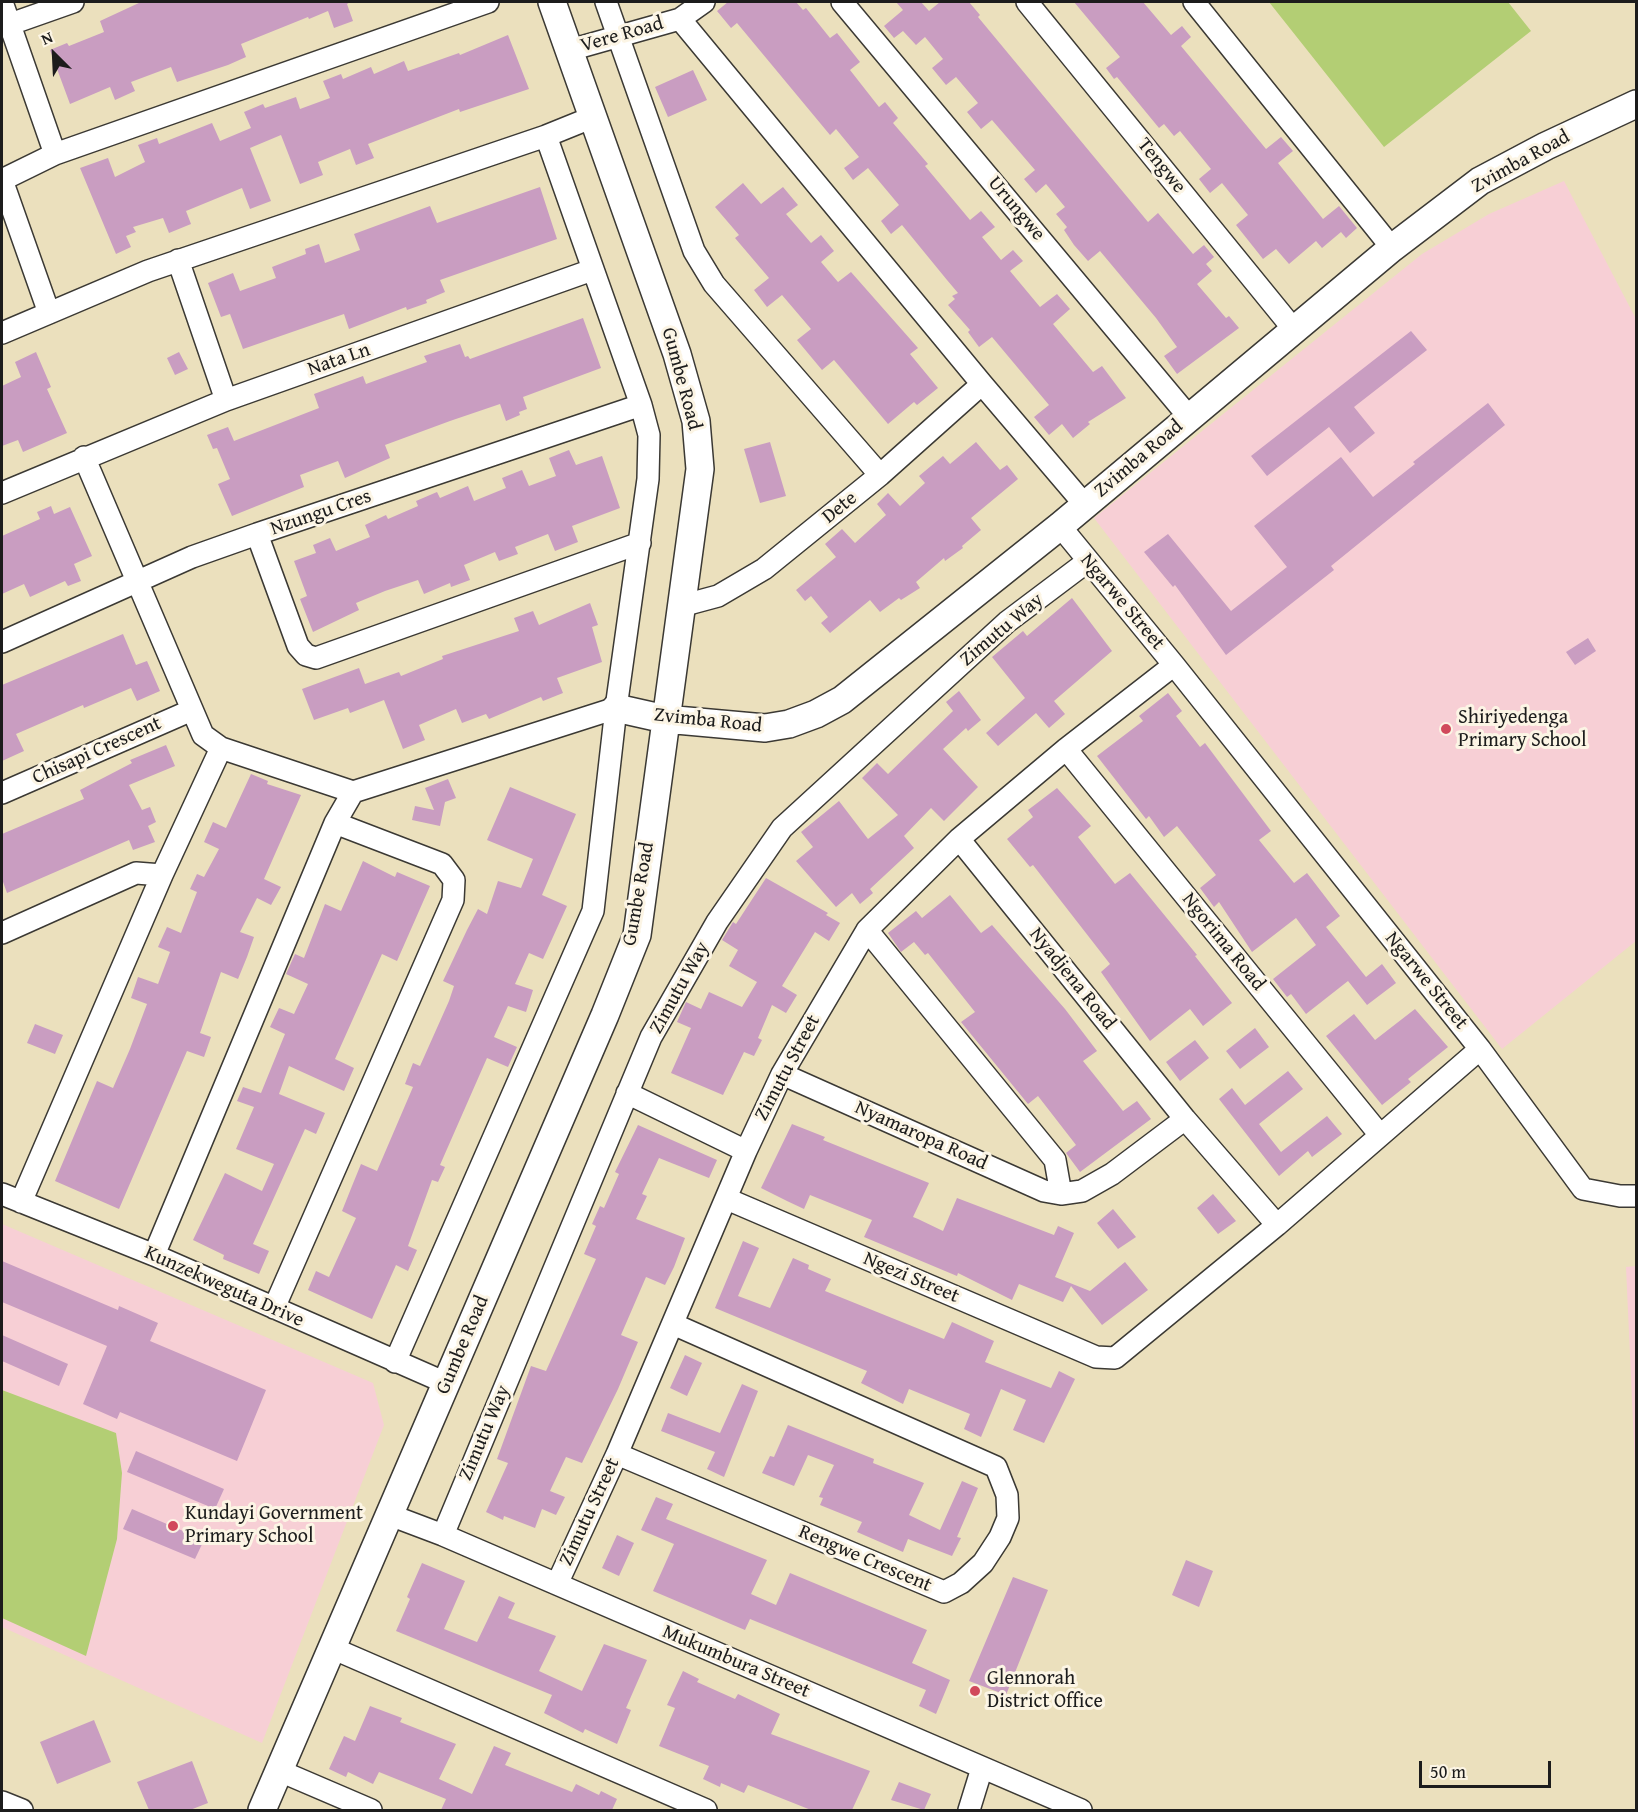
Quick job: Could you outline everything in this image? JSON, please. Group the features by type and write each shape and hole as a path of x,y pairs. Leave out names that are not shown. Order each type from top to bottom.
{"street":[{"path":"2,2 6,26 55,154"},
{"path":"6,26 74,2"},
{"path":"49,313 2,180 55,154 488,2"},
{"name":"Gumbe Road","path":"262,1810 605,1015 637,935 700,469 696,421 677,354 552,2"},
{"path":"606,2 694,251 714,284 880,475"},
{"name":"Vere Road","path":"570,50 680,19 704,2"},
{"name":"Urungwe","path":"843,2 1189,417"},
{"name":"Tengwe","path":"1027,2 1295,331"},
{"path":"1194,2 1392,248"},
{"path":"680,19 1084,505"},
{"name":"Zvimba Road","path":"616,708 665,719 765,728 789,724 816,714 842,700 1060,526 1392,248 1480,181 1546,146 1636,104"},
{"path":"2,333 178,260 546,136 593,117"},
{"path":"395,1362 593,911 616,708 640,543 649,457 649,435 641,405 546,136"},
{"path":"178,260 226,400"},
{"name":"Nata Ln","path":"2,493 84,457 226,400 592,270"},
{"name":"Dete","path":"681,606 718,596 764,569 880,475 982,384"},
{"name":"Nzungu Cres","path":"640,543 316,658 306,655 298,646 256,534 641,405"},
{"path":"84,457 202,735 221,748 353,792 616,708"},
{"name":"Ngarwe Street","path":"1060,526 1174,664 1480,1048 1277,1225 1115,1358 1096,1357"},
{"path":"2,642 139,583 192,556 256,534"},
{"name":"Zimutu Way","path":"443,1535 651,1037 717,922 782,828 1007,622 1088,561"},
{"name":"Zimutu Street","path":"557,1584 617,1454 746,1151 782,1074 867,930 959,839 1066,749 1174,664"},
{"name":"Chisapi Crescent","path":"2,793 192,710"},
{"path":"21,1202 162,875 221,748"},
{"name":"Ngorima Road","path":"1066,749 1380,1135"},
{"path":"154,1255 335,823 353,792"},
{"path":"274,1308 453,900 454,880 442,864 335,823"},
{"name":"Nyadjena Road","path":"959,839 1185,1119 1277,1225"},
{"path":"2,933 136,873 162,875"},
{"path":"867,930 1055,1160 1061,1194 1082,1191 1112,1174 1185,1119"},
{"path":"1480,1048 1583,1189 1620,1196 1636,1196"},
{"name":"Nyamaropa Road","path":"782,1074 1044,1191 1061,1194"},
{"path":"627,1093 746,1151"},
{"name":"Kunzekweguta Drive","path":"2,1194 154,1255 446,1383"},
{"name":"Ngezi Street","path":"727,1199 1096,1357"},
{"name":"Rengwe Crescent","path":"617,1454 944,1592 961,1583 983,1563 1000,1537 1008,1518 1008,1506 1007,1495 996,1467 673,1324"},
{"name":"Mukumbura Street","path":"390,1515 443,1535 1081,1810"},
{"path":"332,1648 706,1810"},
{"path":"969,1810 982,1768"},
{"path":"280,1771 370,1810"},
{"path":"2,1802 22,1810"}],"shaded area":[{"name":"Shiriyedenga Primary School","path":"1564,181 1636,319 1636,941 1502,1049 1094,518 1422,254 1489,214"},
{"name":"Kundayi Government Primary School","path":"2,1224 373,1383 384,1425 262,1743 2,1627"},
{"path":"1636,1266 1636,1488 1626,1267"}],"green space":[{"path":"1269,2 1508,2 1531,31 1384,147"},
{"path":"2,1390 116,1433 122,1473 117,1539 86,1656 2,1618"}],"building":[{"path":"141,2 350,2 347,4 353,21 334,28 328,11 241,44 246,57 228,65 177,82 171,67 131,82 135,91 115,100 110,87 70,104 50,50 67,43 69,46 104,32 100,21"},
{"path":"728,2 796,2 803,10 806,8 830,38 837,33 860,62 850,70 879,107 885,102 898,118 893,123 928,164 925,166 970,220 981,211 995,227 982,237 1001,260 1013,250 1023,261 1010,271 1040,307 1057,294 1070,309 1053,324 1093,372 1102,366 1126,398 1088,422 1090,424 1073,438 1062,424 1049,435 1034,417 1049,405 992,337 979,347 968,332 970,330 948,305 955,299 952,296 958,293 902,225 891,234 881,221 899,205 868,168 853,180 844,168 859,157 836,129 830,135 737,23 731,28 717,11"},
{"path":"896,2 921,2 929,11 940,2 969,2 980,15 978,17 1148,222 1158,213 1193,254 1204,245 1214,257 1206,264 1212,271 1197,284 1226,318 1229,316 1239,328 1177,374 1164,356 1177,347 1156,318 1100,251 1088,261 1074,245 1064,230 1067,227 1056,214 1065,207 1046,184 1036,193 1024,179 1035,170 992,120 981,129 967,112 978,103 956,77 946,85 932,68 943,59 925,37 916,45 903,31 894,38 884,26 903,10"},
{"path":"1074,2 1143,2 1171,35 1182,26 1191,37 1181,46 1266,149 1281,137 1293,151 1278,163 1323,219 1339,206 1357,228 1346,238 1341,232 1322,248 1316,241 1289,264 1276,249 1263,259 1236,225 1248,215 1222,183 1210,193 1199,179 1211,169 1180,131 1174,136 1164,124 1159,128 1117,77 1114,79 1106,68 1120,57"},
{"path":"508,35 529,89 460,112 459,109 368,144 374,158 356,165 350,149 318,162 323,175 300,184 281,135 250,148 271,201 250,209 242,188 186,211 191,224 169,233 163,218 133,227 136,232 126,236 131,247 116,254 80,168 108,158 115,177 145,162 138,145 157,138 159,144 212,123 220,141 251,128 244,112 263,104 265,108 296,97 300,109 330,98 323,81 341,74 343,79 371,67 374,74 404,61 408,71 459,53 460,55"},
{"path":"693,70 707,100 668,117 655,87"},
{"path":"743,183 761,204 783,187 798,205 786,214 811,243 821,235 834,251 821,262 838,282 851,272 918,348 910,354 938,388 917,405 914,402 888,424 834,360 822,370 797,340 811,329 782,295 767,307 754,290 769,278 735,238 739,235 715,207"},
{"path":"540,187 557,239 440,280 445,292 426,300 427,303 407,310 406,307 349,329 344,314 243,349 230,314 221,317 208,283 233,273 240,291 276,278 272,267 306,254 305,249 319,244 325,263 360,250 354,234 430,206 437,223"},
{"path":"583,318 601,368 523,397 527,409 519,412 520,415 506,421 500,404 450,421 385,445 390,458 345,478 338,461 300,475 304,487 232,516 218,484 230,479 217,448 213,449 207,435 228,427 234,441 319,408 314,394 363,376 366,384 427,362 424,356 460,344 465,357 468,356 470,359"},
{"path":"1411,331 1427,350 1354,407 1375,433 1350,453 1329,427 1267,476 1251,456"},
{"path":"36,352 51,387 47,389 67,433 23,452 18,440 2,446 2,386 21,377 15,362"},
{"path":"179,352 188,369 175,375 167,358"},
{"path":"1488,403 1505,425 1331,566 1334,570 1226,655 1175,585 1173,587 1144,552 1168,534 1231,611 1287,567 1254,526 1341,457 1373,497"},
{"path":"770,442 786,496 760,503 744,449"},
{"path":"976,442 1000,470 1007,465 1018,479 971,518 981,530 962,546 963,548 945,561 944,558 916,582 920,588 901,600 899,598 880,612 870,600 830,633 821,623 828,617 811,596 805,601 796,590 836,557 825,544 842,529 855,543 886,515 877,504 888,493 900,506 925,483 919,476 943,456 950,464"},
{"path":"569,450 576,465 602,456 620,508 572,526 578,542 555,551 548,534 515,547 518,554 499,561 495,552 464,565 470,580 451,587 450,583 424,594 418,580 356,603 359,610 313,632 300,599 307,596 294,561 316,553 313,545 330,538 336,551 370,537 365,525 386,515 388,519 418,506 416,501 437,492 440,498 468,486 474,501 506,488 502,478 522,470 529,486 556,476 549,458"},
{"path":"51,506 54,514 70,507 92,556 74,564 81,581 68,586 65,581 30,597 24,584 2,594 2,536 40,519 37,512"},
{"path":"1072,598 1112,651 1054,701 1065,714 1049,728 1036,713 998,746 986,733 1025,698 992,657 1023,631 1027,636"},
{"path":"590,603 598,625 592,627 602,662 557,678 563,693 543,701 541,697 489,719 486,714 462,723 456,709 419,725 425,740 403,749 384,700 350,713 348,708 314,720 302,689 359,668 365,684 399,672 401,676 443,659 442,656 519,631 514,618 533,611 539,625"},
{"path":"123,634 136,665 147,661 160,691 137,701 131,688 84,708 83,705 16,734 24,751 2,761 2,685"},
{"path":"1588,638 1596,651 1575,665 1566,652"},
{"path":"959,691 981,720 968,731 966,728 943,749 978,787 944,821 931,808 904,836 914,848 870,889 873,893 860,904 852,893 836,907 796,861 813,847 801,832 839,801 868,839 898,815 862,778 877,763 888,774 953,711 946,702"},
{"path":"1168,693 1182,711 1176,716 1200,747 1205,743 1271,831 1259,840 1294,883 1307,873 1340,916 1326,927 1366,977 1382,964 1396,983 1367,1005 1348,981 1306,1014 1291,994 1287,997 1273,979 1316,945 1296,918 1252,952 1219,902 1214,907 1200,888 1216,875 1177,826 1164,837 1149,816 1146,819 1097,756 1143,721 1139,716"},
{"path":"166,745 175,766 129,785 142,810 150,807 156,822 148,826 155,842 133,850 129,840 7,893 2,879 2,834 84,799 80,790 132,763 130,760"},
{"path":"251,774 268,781 267,784 301,795 264,879 281,887 271,905 257,898 240,932 254,937 238,979 221,972 200,1033 211,1037 204,1057 187,1051 119,1209 55,1181 97,1081 113,1088 130,1049 147,1004 131,998 138,977 158,984 170,952 158,947 167,927 181,933 197,892 190,889 197,874 204,877 219,849 204,842 213,822 226,828"},
{"path":"448,779 456,798 445,802 440,826 412,820 415,806 434,810 425,788"},
{"path":"510,787 576,814 542,895 567,906 543,959 529,953 515,984 533,990 526,1012 508,1006 494,1037 517,1047 508,1067 487,1058 440,1165 445,1167 438,1182 432,1180 408,1246 417,1250 408,1271 396,1265 372,1319 308,1290 316,1271 329,1277 356,1218 342,1211 361,1164 377,1171 413,1087 405,1084 413,1063 420,1066 449,1001 454,986 443,981 467,930 478,909 487,914 498,881 521,888 533,859 487,840"},
{"path":"1057,788 1091,826 1078,837 1115,884 1130,873 1197,955 1195,956 1232,1003 1203,1026 1190,1009 1150,1041 1101,972 1110,964 1033,865 1030,867 1007,839 1033,817 1028,810"},
{"path":"363,861 395,877 397,872 430,886 397,961 382,954 335,1059 354,1068 344,1091 289,1066 279,1094 325,1113 316,1134 305,1129 253,1244 269,1251 259,1274 223,1259 224,1255 193,1240 225,1173 262,1191 274,1164 236,1149 254,1107 237,1101 243,1087 261,1093 285,1034 270,1027 279,1008 294,1014 308,984 286,974 295,954 304,958 325,904 341,911"},
{"path":"766,878 828,913 826,915 840,923 829,941 815,932 782,986 797,995 786,1013 772,1005 758,1038 762,1040 754,1056 744,1052 723,1095 671,1073 691,1028 677,1022 686,1002 701,1009 709,992 742,1007 757,982 729,966 738,950 722,940 733,922 736,924"},
{"path":"950,895 981,933 992,925 1065,1009 1097,1051 1083,1061 1123,1111 1137,1101 1151,1119 1080,1172 1066,1153 1076,1145 1038,1096 1028,1104 961,1022 975,1012 928,953 925,955 914,942 901,952 888,933 916,911 922,918"},
{"path":"1415,1009 1448,1047 1408,1079 1411,1082 1382,1105 1326,1036 1354,1014 1375,1040"},
{"path":"35,1024 63,1035 55,1054 27,1043"},
{"path":"1255,1028 1269,1047 1240,1069 1226,1051"},
{"path":"1195,1040 1209,1058 1180,1081 1166,1062"},
{"path":"1288,1071 1303,1089 1259,1124 1281,1152 1327,1116 1342,1134 1312,1157 1308,1151 1279,1176 1219,1099 1232,1088 1245,1105"},
{"path":"792,1124 825,1137 823,1140 929,1183 913,1217 943,1231 957,1198 1054,1235 1058,1226 1074,1233 1055,1277 1090,1291 1125,1262 1148,1290 1102,1325 1071,1286 1063,1302 1019,1284 1012,1300 958,1273 957,1276 864,1237 872,1220 810,1195 804,1209 761,1188"},
{"path":"638,1125 717,1160 709,1178 659,1158 642,1194 647,1196 636,1219 685,1238 674,1267 665,1285 646,1277 621,1335 638,1342 582,1463 566,1457 550,1491 565,1497 556,1515 542,1509 535,1528 504,1516 503,1520 486,1512 508,1463 497,1459 531,1366 546,1371 596,1259 584,1254 596,1226 592,1224 600,1206 604,1208 619,1174 615,1172"},
{"path":"1213,1194 1236,1221 1218,1234 1197,1208"},
{"path":"1113,1209 1136,1237 1118,1249 1097,1223"},
{"path":"743,1241 759,1248 738,1296 770,1308 793,1258 809,1265 808,1269 831,1279 825,1291 944,1339 952,1322 994,1341 985,1362 1051,1388 1059,1371 1075,1379 1044,1443 1013,1430 1026,1400 1001,1389 981,1437 964,1429 970,1414 909,1389 903,1404 861,1383 867,1371 715,1308"},
{"path":"2,1261 118,1310 119,1306 158,1323 150,1341 266,1390 237,1461 120,1412 117,1419 83,1404 107,1346 2,1302"},
{"path":"2,1335 68,1364 59,1386 2,1361"},
{"path":"685,1355 702,1363 687,1396 670,1388"},
{"path":"742,1384 758,1391 724,1477 707,1469 715,1452 661,1431 668,1413 720,1433"},
{"path":"788,1425 874,1459 873,1463 924,1483 909,1515 940,1530 962,1481 978,1488 957,1537 961,1538 952,1556 908,1539 903,1552 857,1532 862,1522 820,1505 823,1498 819,1497 834,1465 808,1455 794,1486 762,1473 770,1456 774,1457"},
{"path":"136,1451 224,1489 215,1509 127,1472"},
{"path":"656,1497 673,1504 666,1519 767,1560 751,1594 776,1605 790,1573 927,1630 912,1663 950,1680 936,1714 919,1706 926,1690 750,1619 745,1630 653,1591 674,1544 641,1530"},
{"path":"132,1509 204,1540 195,1559 123,1529"},
{"path":"617,1535 634,1543 619,1576 602,1568"},
{"path":"1186,1560 1213,1571 1199,1607 1172,1595"},
{"path":"422,1563 465,1581 444,1629 477,1642 499,1596 515,1603 508,1618 556,1636 539,1671 582,1691 604,1644 647,1660 626,1708 631,1710 617,1744 585,1729 583,1733 544,1713 552,1695 396,1631 410,1599 407,1597"},
{"path":"1013,1577 1048,1590 1006,1695 969,1681"},
{"path":"683,1671 699,1679 697,1682 735,1699 738,1694 780,1714 771,1734 870,1771 852,1810 811,1810 748,1785 744,1793 721,1783 720,1787 703,1779 709,1766 659,1746 675,1708 667,1705"},
{"path":"370,1706 402,1718 400,1722 456,1744 439,1779 472,1794 494,1746 511,1753 505,1765 572,1792 576,1784 599,1795 601,1791 617,1799 612,1810 441,1810 446,1799 379,1772 373,1784 348,1772 346,1777 329,1769 344,1736 355,1741"},
{"path":"94,1720 111,1762 57,1784 40,1742"},
{"path":"192,1761 208,1803 190,1810 149,1810 137,1782"},
{"path":"899,1782 931,1794 924,1810 891,1800"}],"place":[{"name":"Shiriyedenga Primary School","path":"1446,729"},
{"name":"Kundayi Government Primary School","path":"173,1526"},
{"name":"Glennorah District Office","path":"975,1691"}]}
